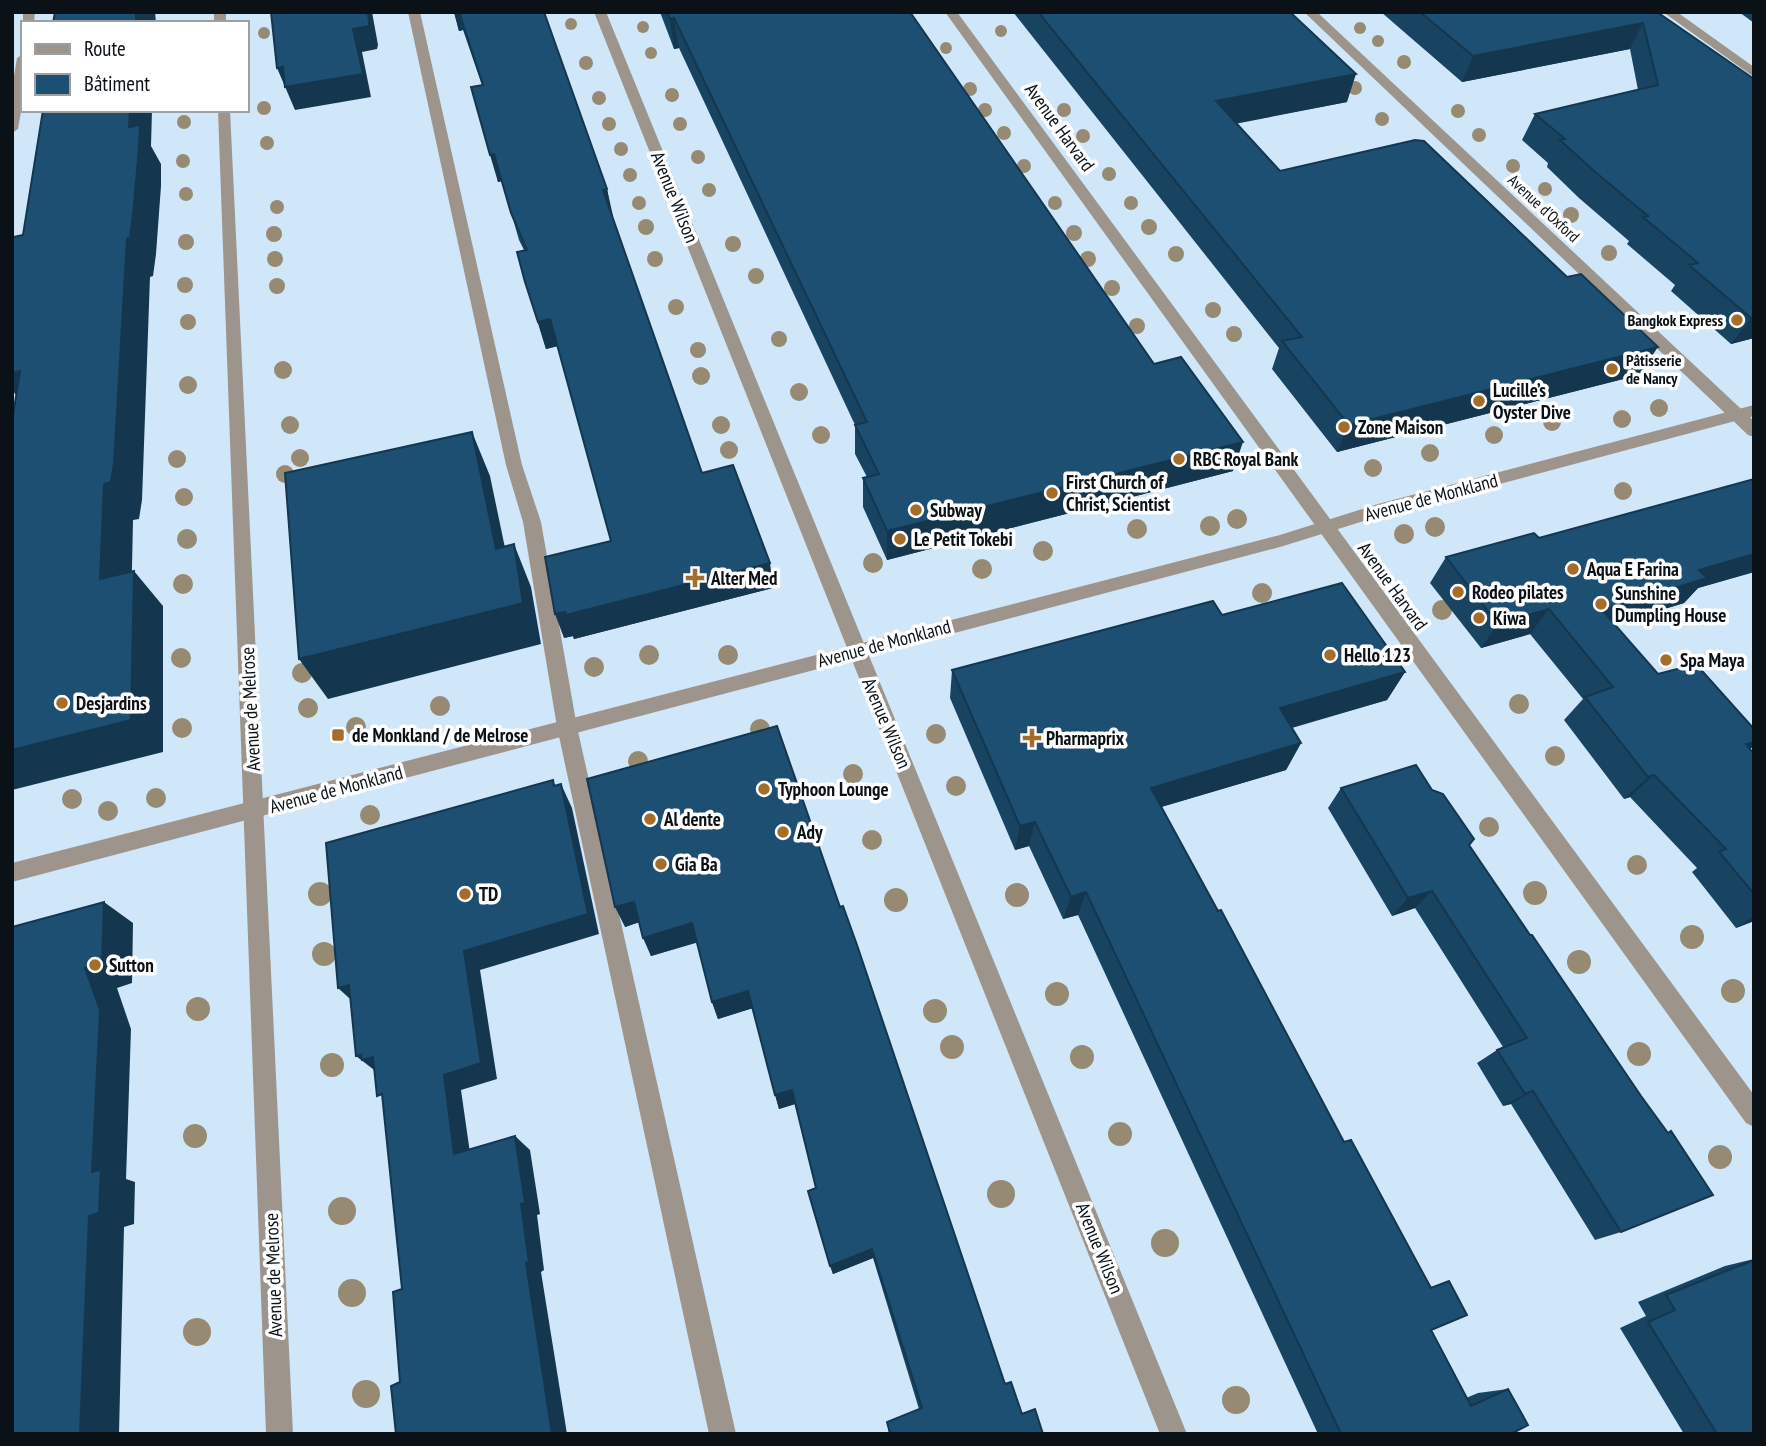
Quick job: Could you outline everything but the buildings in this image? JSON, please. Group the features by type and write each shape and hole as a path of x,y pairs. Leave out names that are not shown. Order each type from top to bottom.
{"street":[{"path":"414,12 514,465 532,522 567,727 723,1434"},
{"name":"Avenue Wilson","path":"600,12 1174,1434"},
{"name":"Avenue Harvard","path":"951,12 1324,528 1754,1115"},
{"name":"Avenue d'Oxford","path":"1310,12 1754,431"},
{"path":"1669,12 1754,73"},
{"path":"12,129 21,71"},
{"name":"Avenue de Melrose","path":"224,112 280,1434"},
{"name":"Avenue de Monkland","path":"12,873 1324,528 1378,510 1754,410"}],"place":[{"name":"Bangkok Express","path":"1737,320"},
{"name":"Pâtisserie de Nancy","path":"1612,369"},
{"name":"Lucille’s Oyster Dive","path":"1479,401"},
{"name":"Zone Maison","path":"1344,427"},
{"name":"RBC Royal Bank","path":"1179,459"},
{"name":"First Church of Christ, Scientist","path":"1052,493"},
{"name":"Subway","path":"916,510"},
{"name":"Le Petit Tokebi","path":"900,539"},
{"name":"Aqua E Farina","path":"1573,569"},
{"name":"Alter Med","path":"695,578"},
{"name":"Rodeo pilates","path":"1458,592"},
{"name":"Sunshine Dumpling House","path":"1601,604"},
{"name":"Kiwa","path":"1479,618"},
{"name":"Hello 123","path":"1330,655"},
{"name":"Spa Maya","path":"1666,660"},
{"name":"Desjardins","path":"62,703"},
{"name":"de Monkland / de Melrose","path":"338,735"},
{"name":"Pharmaprix","path":"1032,738"},
{"name":"Typhoon Lounge","path":"764,789"},
{"name":"Al dente","path":"650,819"},
{"name":"Ady","path":"783,832"},
{"name":"Gia Ba","path":"661,864"},
{"name":"TD","path":"465,894"},
{"name":"Sutton","path":"95,965"}]}
